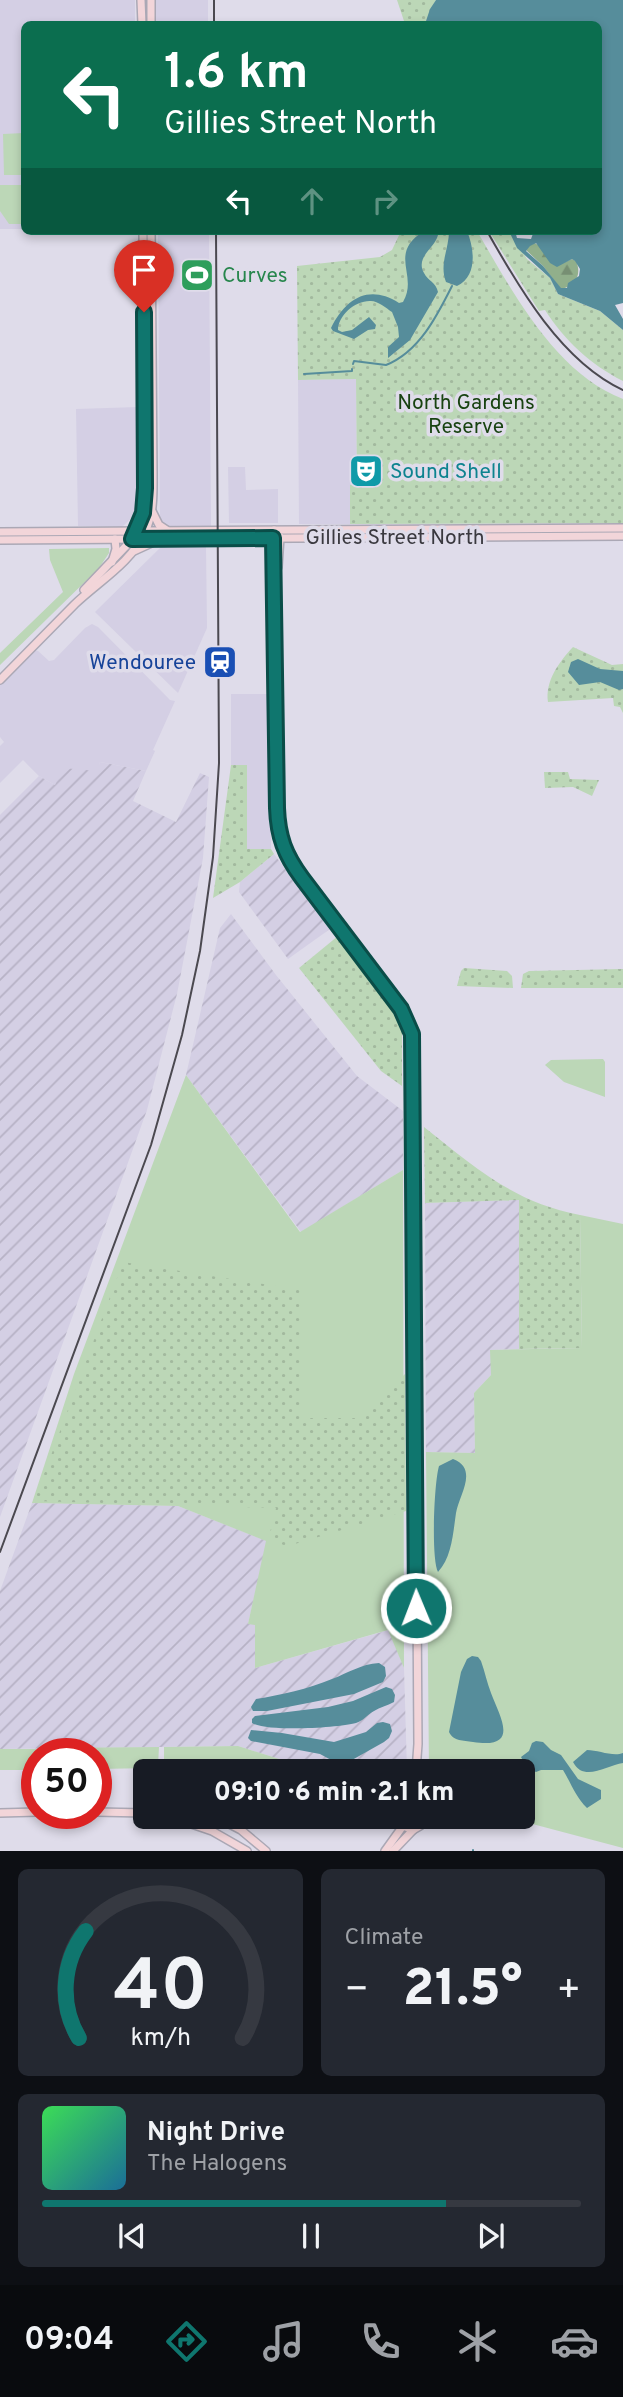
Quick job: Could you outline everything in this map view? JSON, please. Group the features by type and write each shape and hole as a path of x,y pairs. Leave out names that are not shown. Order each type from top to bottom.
{"main road":[{"path":"141,0 142,21"},
{"path":"150,0 151,21"},
{"path":"143,235 149,381"},
{"path":"152,235 149,447 152,511 159,525 169,532"},
{"path":"0,680 139,536 149,447"},
{"path":"134,551 152,511"},
{"path":"112,562 116,536 141,519"},
{"name":"Gillies Street North","path":"139,536 161,539 277,534 623,528"},
{"name":"Gillies Street North","path":"0,532 116,536 169,532 623,536"},
{"path":"277,534 277,808 280,840 290,862 401,1009 412,1039 417,1759"},
{"name":"Gillies Street North","path":"0,540 116,536"},
{"path":"0,674 134,551 161,539"},
{"path":"112,1811 133,1812"},
{"path":"0,1813 21,1812"},
{"path":"206,1829 247,1851"},
{"path":"239,1829 266,1851"},
{"path":"385,1851 401,1829"},
{"path":"393,1851 413,1830"}],"shaded area":[{"path":"0,0 135,0 135,21 21,21 21,229 0,229"},
{"path":"156,0 208,0 208,21 156,21"},
{"path":"158,235 209,235 211,526 166,526 160,520"},
{"path":"356,379 357,485 350,485 350,524 299,524 298,380"},
{"path":"138,407 139,511 122,527 78,526 76,409"},
{"path":"228,467 245,467 246,490 278,489 278,523 229,523"},
{"path":"206,546 207,628 178,693 95,612 161,547"},
{"path":"92,624 170,700 175,701 146,771 100,762 98,771 55,785 39,776 23,760 0,783 0,746 4,742 0,737 0,680 31,649 38,651 49,661 54,660"},
{"path":"231,694 269,694 271,849 247,850 247,765 231,765"},
{"path":"100,762 146,771 133,801 176,822 200,773 209,777 203,858 177,994 147,1110 0,1517 0,815 39,776 55,785 63,768 97,771"},
{"path":"274,854 330,929 288,959 239,892 240,882"},
{"path":"231,914 357,1076 403,1111 403,1170 301,1232 186,1075 220,928"},
{"path":"519,1200 519,1349 491,1350 491,1375 474,1393 475,1453 426,1452 425,1203"},
{"path":"32,1503 178,1506 267,1541 248,1624 255,1624 255,1668 389,1630 404,1668 407,1759 279,1759 238,1746 112,1748 112,1738 21,1738 21,1749 0,1749 0,1591"}],"green space":[{"path":"397,0 436,0 426,21 404,21"},
{"path":"21,133 21,175 4,175 3,134"},
{"path":"0,185 21,185 21,224 9,224 0,211"},
{"name":"North Gardens Reserve","path":"399,235 479,235 521,304 556,350 576,370 599,387 623,399 623,523 350,524 350,485 357,484 356,379 298,380 297,266 380,257 392,250"},
{"path":"492,235 512,235 527,259 550,278 558,294 600,311 623,330 623,381 589,359 561,332 545,310 539,311"},
{"path":"535,243 563,263 572,259 576,261 578,275 571,285 561,289 526,250"},
{"path":"109,548 109,553 99,568 0,665 0,653 63,592 50,560 49,549"},
{"path":"573,647 612,665 623,664 623,713 620,707 614,706 613,698 548,702 551,679 558,665"},
{"path":"231,765 247,765 247,849 271,849 274,854 240,882 213,898"},
{"path":"544,772 568,772 570,779 599,780 592,796 573,787 545,788"},
{"path":"338,936 402,1024 402,1086 381,1071 299,968"},
{"path":"464,968 507,971 512,976 513,988 457,986"},
{"path":"623,969 623,988 521,988 523,974 529,971"},
{"path":"603,1059 605,1097 564,1082 545,1065 551,1060"},
{"path":"186,1075 300,1232 403,1170 404,1668 388,1630 255,1668 255,1625 248,1624 266,1541 178,1506 32,1503 74,1374"},
{"path":"424,1127 496,1182 535,1202 580,1215 582,1348 519,1349 519,1200 425,1203"},
{"path":"580,1215 623,1224 623,1848 535,1825 535,1759 429,1759 426,1452 475,1453 474,1393 491,1375 490,1350 582,1348"},
{"path":"123,1262 301,1290 302,1418 360,1418 405,1374 406,1511 288,1546 268,1541 276,1508 34,1501"},
{"path":"238,1746 279,1759 164,1759 164,1747"},
{"path":"112,1747 159,1747 158,1759 133,1759 133,1768 112,1769"},
{"path":"0,1749 21,1749 21,1770 0,1770"}],"water":[{"path":"436,0 623,0 623,303 615,305 623,319 623,330 600,311 558,294 550,278 517,248 511,235 531,239 532,235 602,235 602,21 426,21","holes":["536,243 550,263 557,267 572,259 580,269 579,276 568,283 567,288 561,288 526,251"]},
{"path":"419,235 438,235 424,257 422,267 438,292 410,340 388,358 388,347 399,337 398,327 392,312 374,301 360,303 344,314 338,330 352,330 369,317 376,325 375,329 368,330 354,339 333,331 331,328 337,318 359,297 378,295 403,302 408,283 405,256 413,240"},
{"path":"449,235 468,235 472,246 471,270 464,282 457,286 446,282 444,275"},
{"path":"578,659 600,669 623,671 623,689 619,690 600,682 579,685 568,672 571,662"},
{"path":"453,1459 461,1463 466,1476 449,1552 438,1572 434,1537 437,1475 439,1466"},
{"path":"472,1656 481,1661 502,1722 502,1736 497,1741 488,1743 459,1740 453,1738 449,1732 461,1672 467,1659"},
{"path":"379,1663 385,1667 386,1676 383,1682 354,1694 267,1711 253,1711 251,1707 256,1699 304,1689 360,1667"},
{"path":"386,1687 392,1689 394,1702 356,1723 319,1728 272,1728 252,1723 255,1716 328,1707 353,1701"},
{"path":"377,1723 390,1724 392,1731 389,1738 354,1759 329,1759 320,1754 251,1741 248,1738 251,1730 334,1742 366,1732"},
{"path":"543,1742 561,1755 578,1779 601,1790 601,1799 587,1808 563,1770 535,1772 535,1759 521,1757 529,1751 532,1743"},
{"path":"587,1750 623,1753 623,1763 596,1771 583,1771 573,1762"}],"waterway":[{"path":"353,364 354,361 386,365 398,359 426,332 452,286"},
{"path":"304,374 352,369"}],"tram line":[{"path":"489,235 528,299 562,342 601,377 623,390"}],"railway":[{"path":"214,0 214,21"},
{"path":"0,1552 151,1145 182,1035 200,951 213,857 219,763 216,235"}],"place":[{"name":"Curves","path":"197,275"},
{"name":"Sound Shell","path":"366,471"},
{"name":"Wendouree","path":"220,662"}],"route":[{"path":"144,312 145,488 143,513 132,539 273,538 277,808 280,840 290,862 401,1009 412,1034 416,1608"}]}
